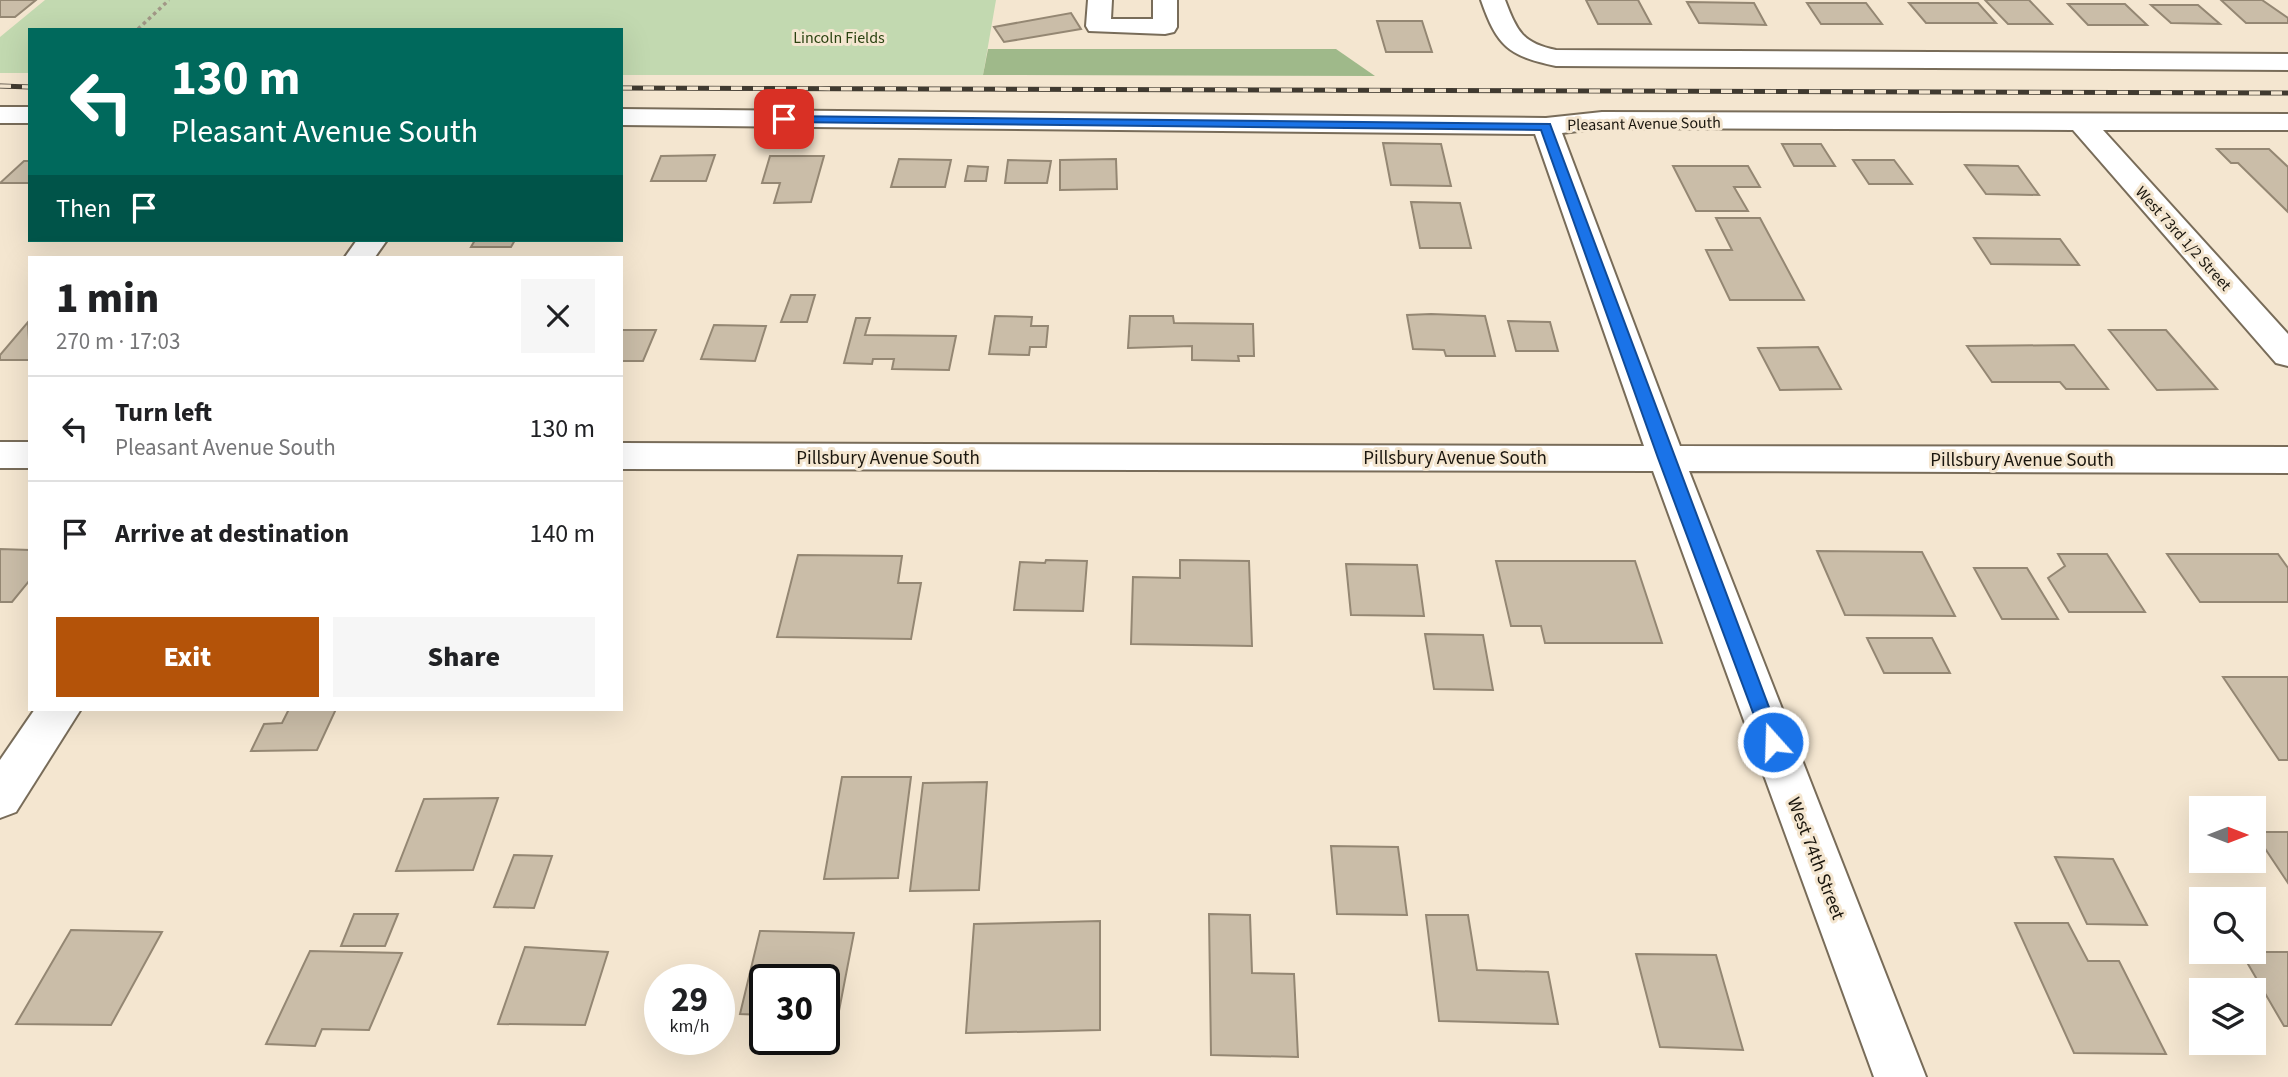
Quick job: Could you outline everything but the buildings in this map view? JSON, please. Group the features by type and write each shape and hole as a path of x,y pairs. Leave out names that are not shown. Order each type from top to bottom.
{"street":[{"path":"1100,0 1098,26 1166,27 1165,0"},
{"path":"1493,0 1512,43 1532,53 1556,58 2288,62"},
{"path":"0,115 28,115"},
{"name":"Pleasant Avenue South","path":"623,117 1546,126 1602,120 2288,121"},
{"name":"West 73rd 1/2 Street","path":"2080,121 2288,355"},
{"name":"West 74th Street","path":"1546,126 1666,458 1900,1077"},
{"path":"0,455 28,455"},
{"name":"Pillsbury Avenue South","path":"623,456 2288,460"},
{"path":"0,798 58,711"}],"path":[{"path":"139,28 169,0"}],"green space":[{"name":"Lincoln Fields","path":"45,0 996,0 983,75 623,75 623,28 28,28 28,73 0,73 0,37"},
{"path":"988,49 1336,49 1375,76 983,75"}],"railway":[{"path":"0,86 28,87"},
{"path":"623,88 2288,93"}],"route":[{"path":"784,119 1546,126 1666,458 1773,742"}]}
